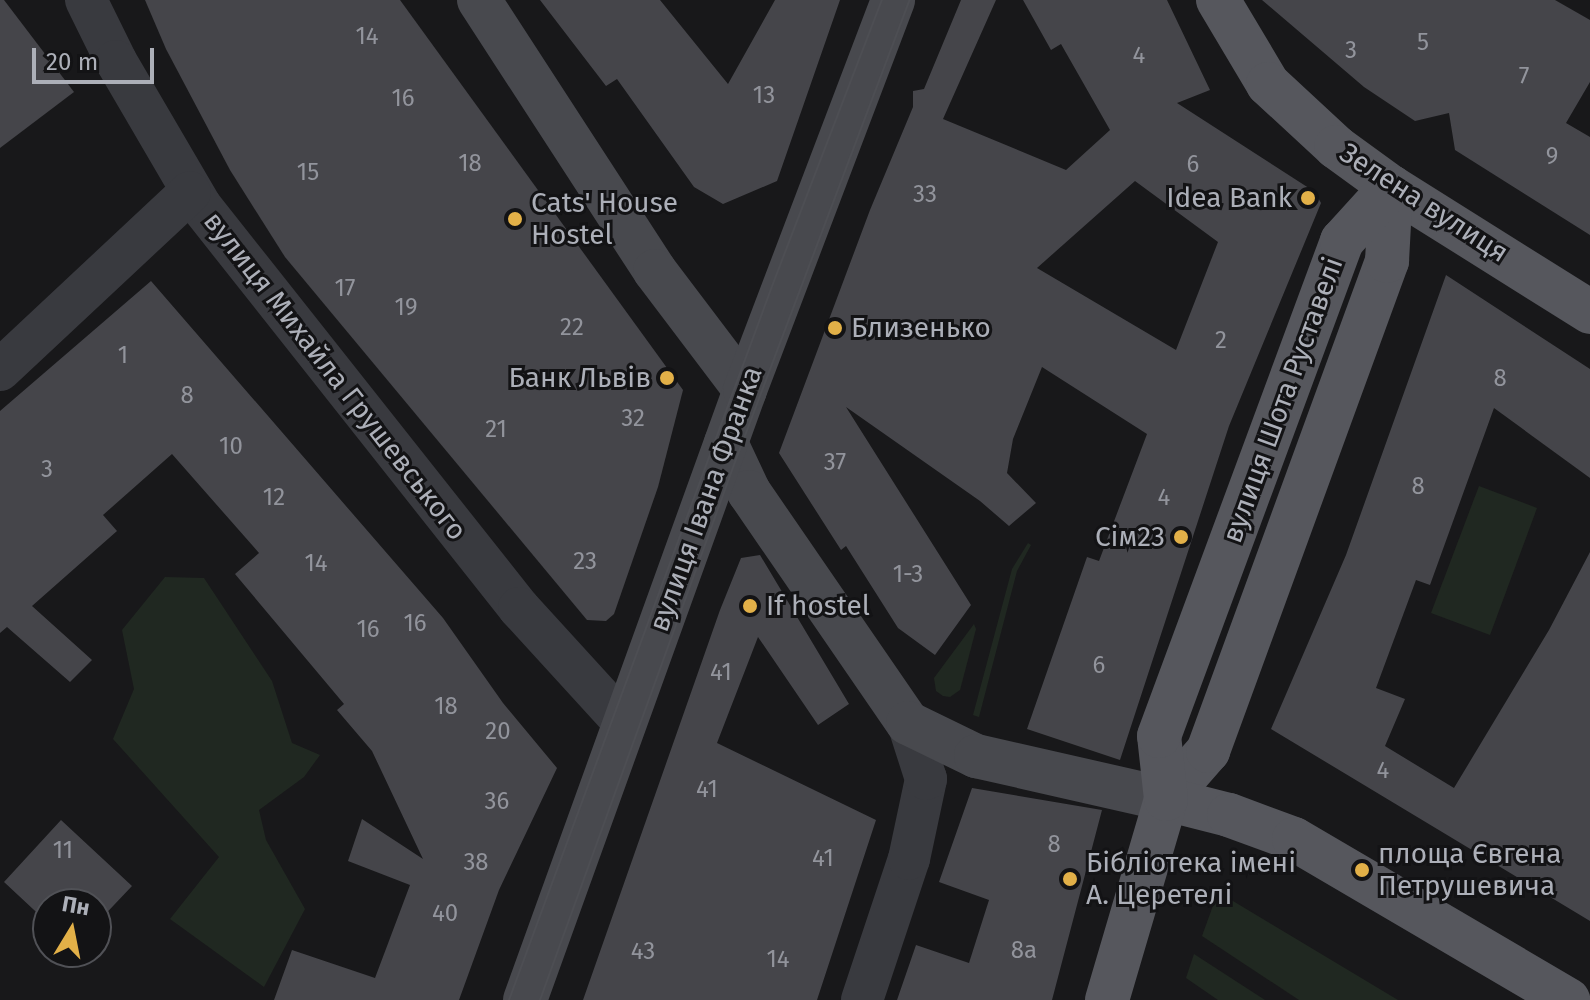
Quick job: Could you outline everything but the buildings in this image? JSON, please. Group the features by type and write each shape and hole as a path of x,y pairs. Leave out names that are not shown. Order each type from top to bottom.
{"main road":[{"name":"Зелена вулиця","path":"1218,0 1268,84 1336,147 1391,187 1590,312"},
{"name":"вулиця Шота Руставелі","path":"1107,1000 1166,799 1208,751 1387,261 1391,187"},
{"path":"1166,799 1229,815 1294,839 1568,1000"}],"street":[{"name":"вулиця Михайла Грушевського","path":"86,0 116,61 190,192 519,608 624,723"},
{"path":"479,0 655,271 745,390"},
{"name":"вулиця Івана Франка","path":"525,1000 745,390 893,0"},
{"path":"0,370 190,192"},
{"path":"726,443 749,492 908,723 926,779 909,859 862,1000"},
{"path":"908,723 976,756 1166,799"}],"shaded area":[{"path":"1479,486 1537,508 1490,635 1431,613"},
{"path":"1028,543 1031,545 1017,571 979,717 973,715 1012,569"},
{"path":"165,577 204,578 272,681 292,743 320,755 304,777 259,810 266,840 305,909 264,987 170,919 219,857 113,739 134,689 122,630"},
{"path":"974,624 976,629 960,690 950,697 943,696 936,691 934,678"},
{"path":"1218,892 1398,1000 1299,1000 1202,936"},
{"path":"1194,954 1265,1000 1218,1000 1186,978"}],"tram line":[{"path":"509,1000 774,281 882,0"},
{"path":"540,1000 735,462 910,0"}],"place":[{"name":"Idea Bank","path":"1308,198"},
{"name":"Cats' House Hostel","path":"515,219"},
{"name":"Близенько","path":"835,328"},
{"name":"Банк Львів","path":"667,378"},
{"name":"Сім23","path":"1181,537"},
{"name":"If hostel","path":"750,606"},
{"name":"площа Євгена Петрушевича","path":"1362,870"},
{"name":"Бібліотека імені А. Церетелі","path":"1070,879"}]}
